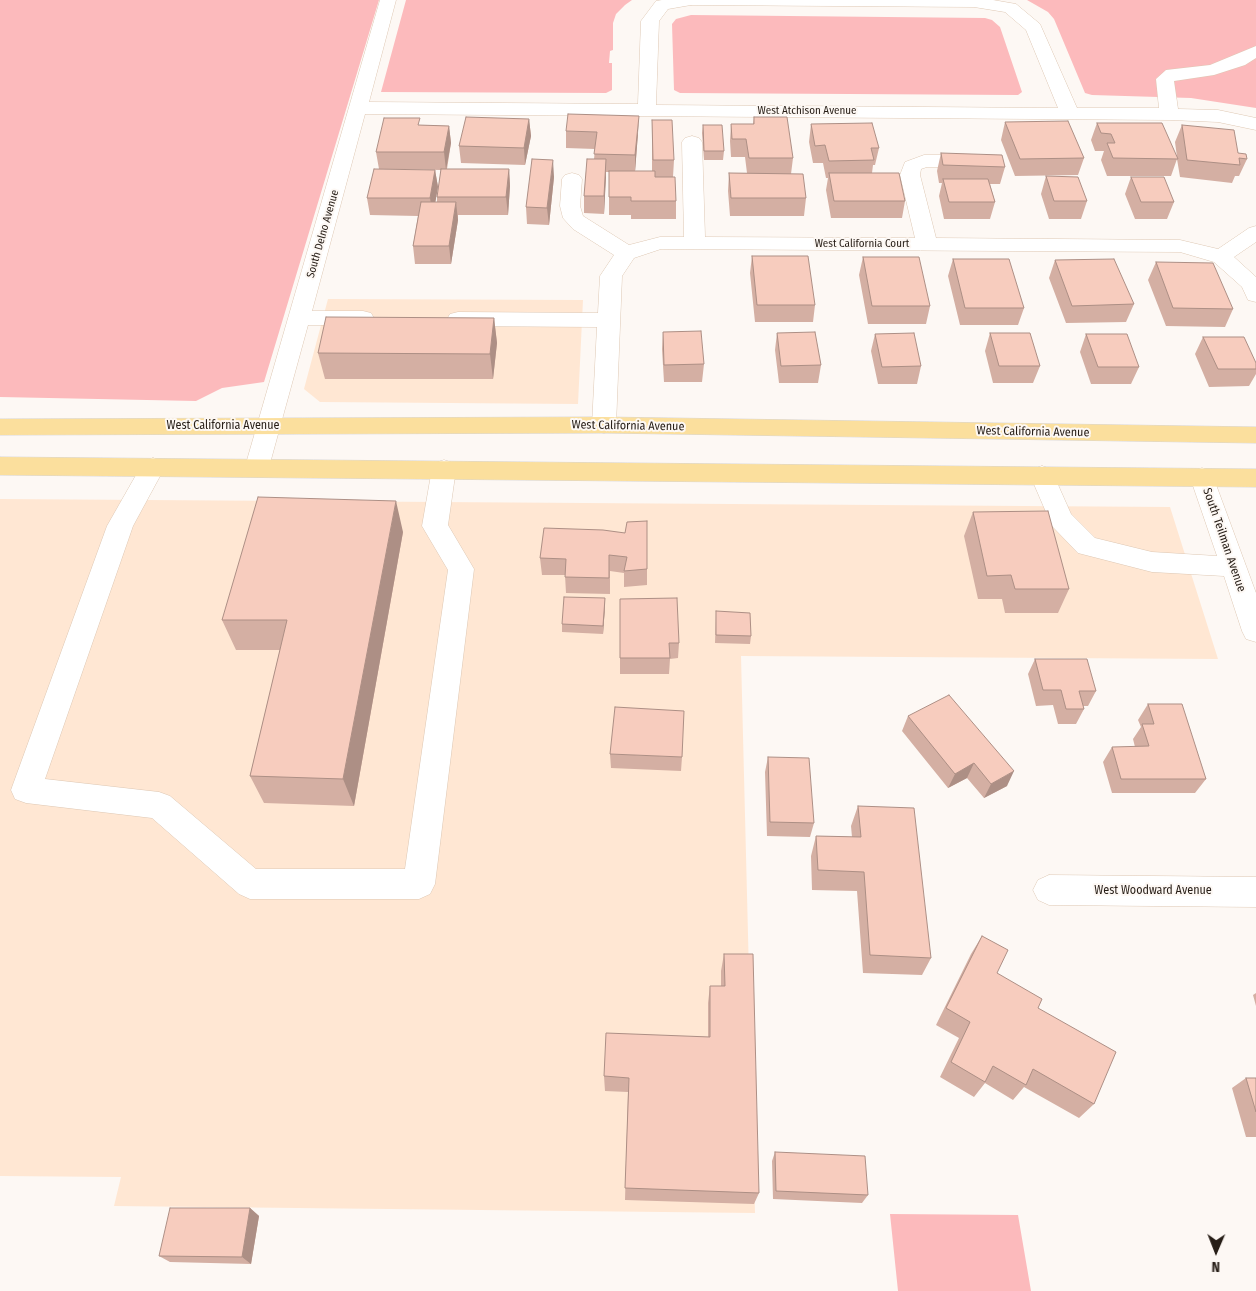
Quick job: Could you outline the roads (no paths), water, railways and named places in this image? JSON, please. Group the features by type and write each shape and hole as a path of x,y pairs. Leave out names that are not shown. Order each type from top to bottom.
{"main road":[{"name":"West California Avenue","path":"0,427 604,425 1256,435"},
{"path":"0,466 1256,478"}],"street":[{"name":"South Delno Avenue","path":"257,467 388,0"},
{"path":"647,110 650,21 662,5 691,0 974,2 1010,8 1034,28 1070,113"},
{"path":"1170,114 1165,90 1165,79 1172,74 1214,70 1239,61 1256,51"},
{"name":"West Atchison Avenue","path":"358,108 1170,114 1218,116 1256,124"},
{"path":"692,142 695,243"},
{"path":"927,244 910,175 912,166 924,162 986,161"},
{"path":"572,179 570,206 573,218 580,225 626,253 611,276 604,425"},
{"path":"1221,257 1256,232"},
{"name":"West California Court","path":"626,253 660,243 1180,246 1221,257 1251,284 1256,295"},
{"path":"299,318 386,318"},
{"path":"435,319 609,320"},
{"path":"153,467 120,526 26,790 160,805 250,884 419,884 461,569 435,526 444,469"},
{"path":"1042,475 1061,519 1087,546 1152,562 1234,567"},
{"name":"South Teilman Avenue","path":"1202,477 1256,631"},
{"name":"West Woodward Avenue","path":"1049,890 1256,892"}]}
